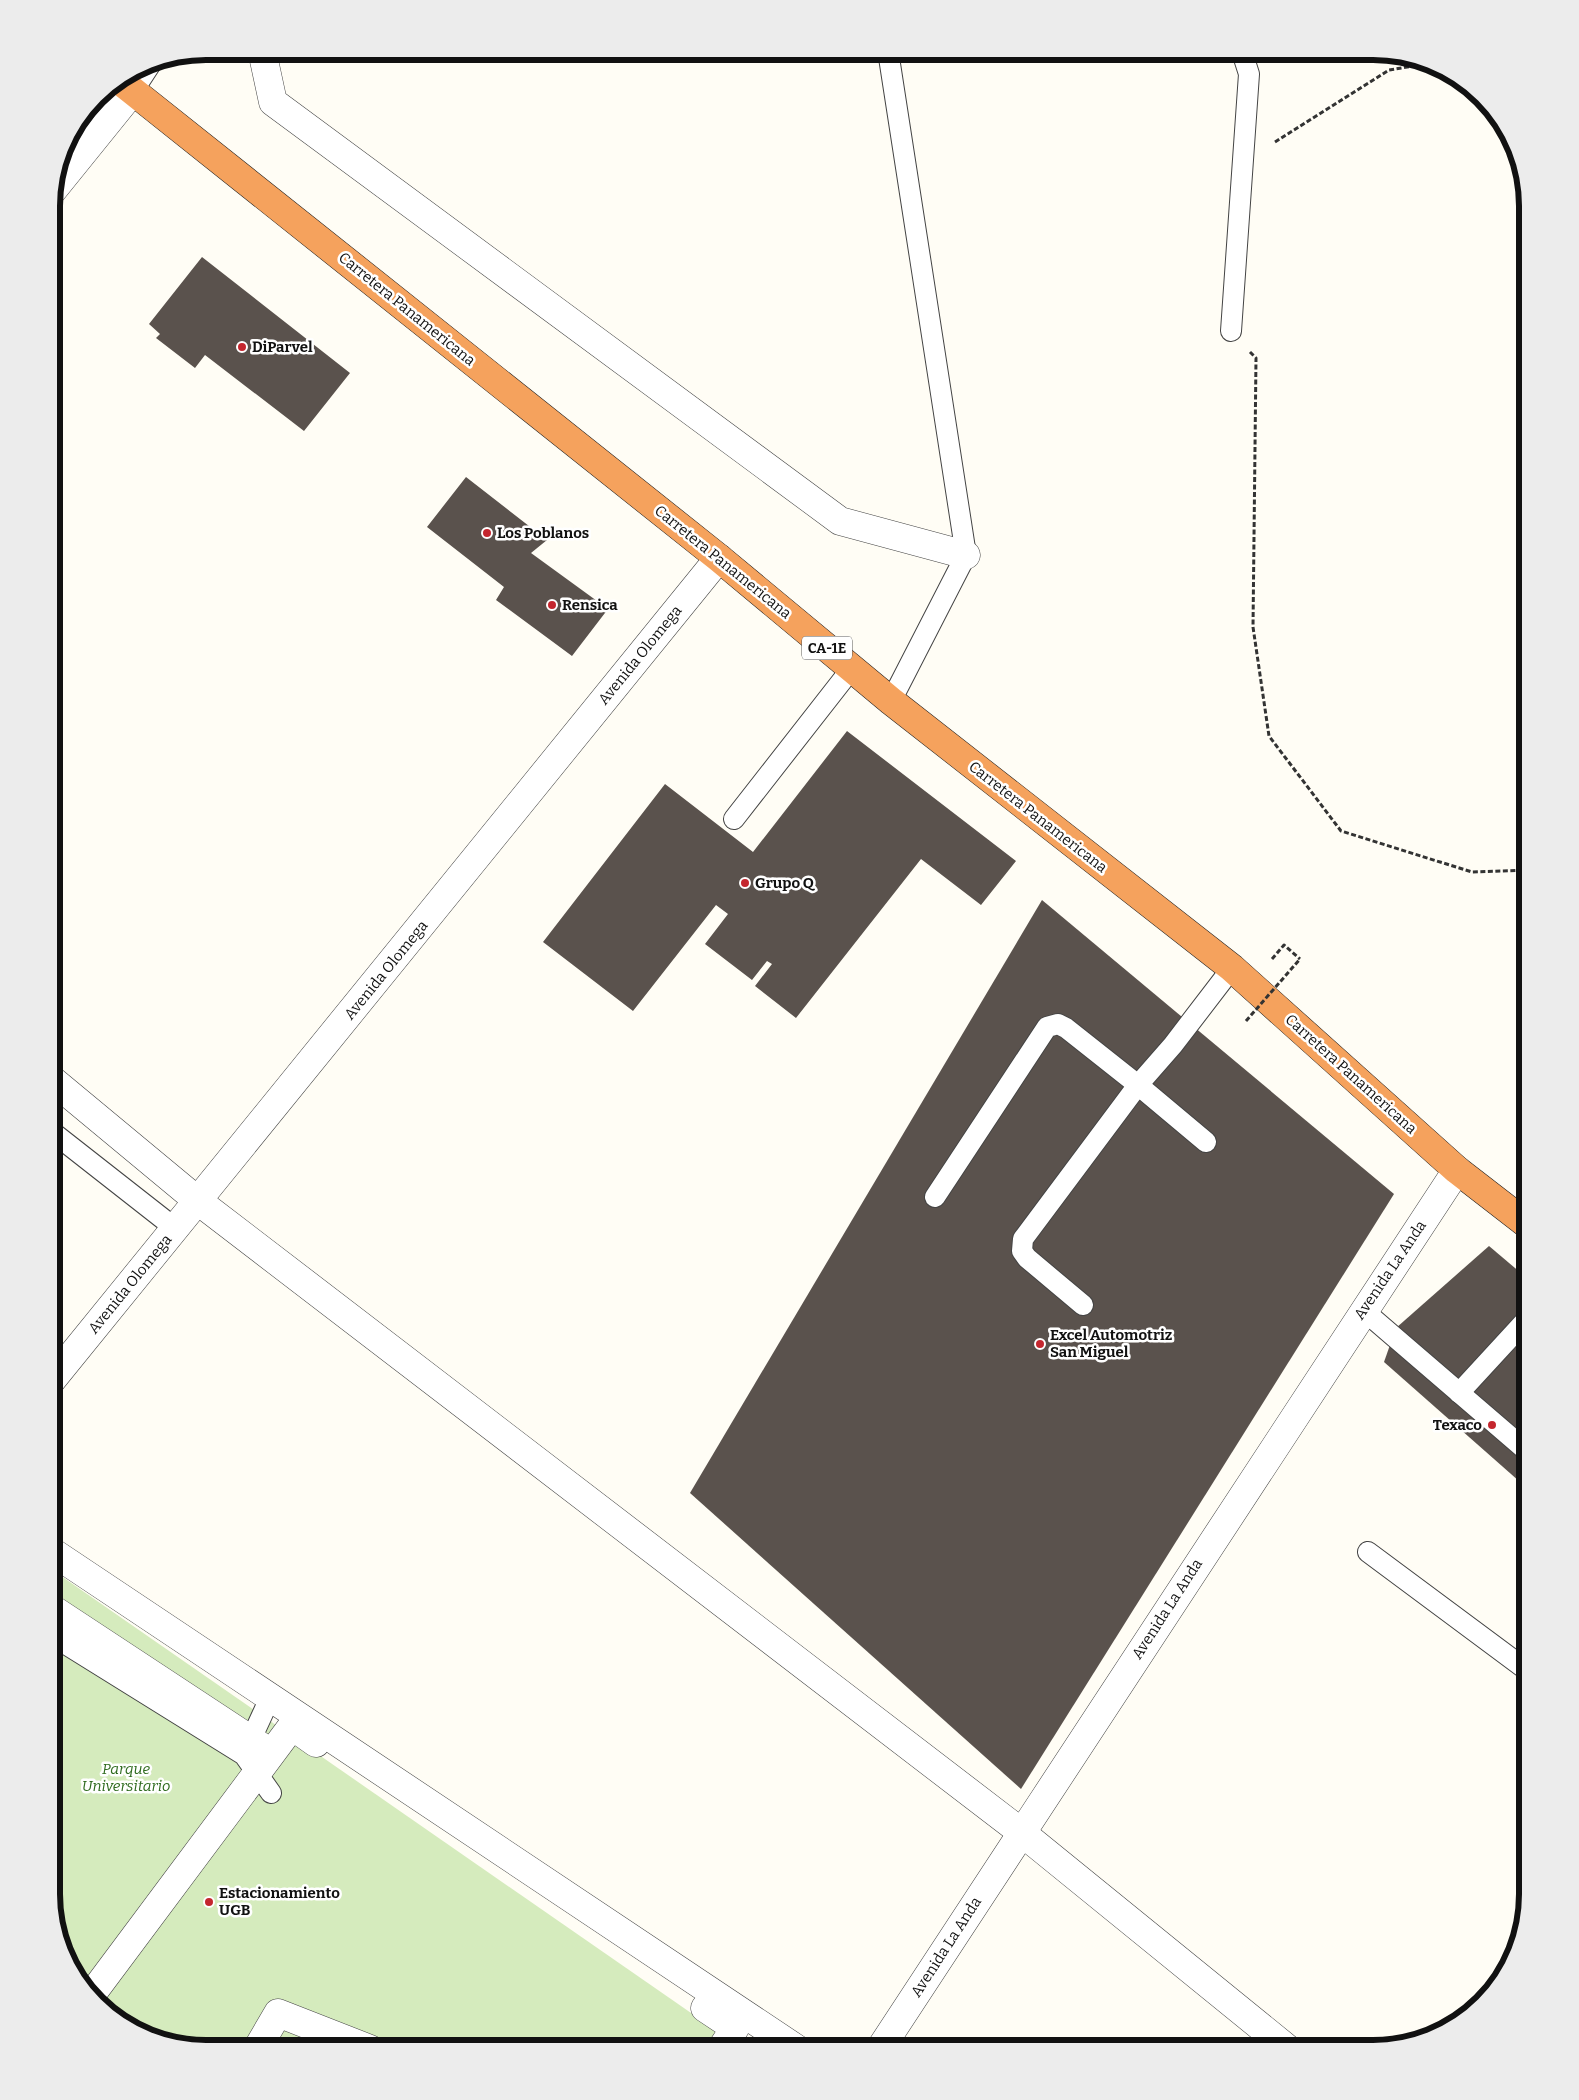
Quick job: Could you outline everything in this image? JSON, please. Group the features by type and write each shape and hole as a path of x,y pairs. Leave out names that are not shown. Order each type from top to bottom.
{"highway":[{"name":"Carretera Panamericana","path":"126,86 719,558 891,701 1232,968 1457,1170 1519,1218"}],"street":[{"path":"264,60 273,102 840,522 966,555"},
{"path":"64,175 126,86"},
{"name":"Avenida Olomega","path":"60,1370 719,558"},
{"path":"60,1086 198,1201 1021,1832 1277,2040"},
{"name":"Avenida La Anda","path":"886,2040 1363,1310 1457,1170"},
{"path":"60,1557 783,2040"},
{"path":"60,1615 259,1763"},
{"path":"95,1989 259,1763 292,1726 735,2028 727,2040"},
{"path":"262,2040 278,2013 347,2040"}],"lane":[{"path":"889,60 966,555 891,701"},
{"path":"1231,331 1248,74 1244,60"},
{"path":"734,820 852,668"},
{"path":"1083,1305 1027,1258 1022,1251 1023,1239 1138,1085 1173,1045 1232,968"},
{"path":"935,1197 1047,1028 1058,1024 1066,1028 1138,1085 1206,1142"},
{"path":"60,1138 176,1229"},
{"path":"1363,1310 1519,1444"},
{"path":"1459,1393 1519,1328"},
{"path":"1368,1552 1519,1664"},
{"path":"60,1641 259,1763 270,1698"}],"path":[{"path":"1242,162 1389,70 1414,66"},
{"path":"1231,331 1256,358 1253,627 1269,736 1341,831 1472,872 1519,870"},
{"path":"1246,1021 1300,959"}],"green space":[{"name":"Parque Universitario","path":"60,1575 730,2040 206,2040 168,2035 150,2029 125,2015 96,1990 85,1975 71,1950 61,1913"}],"building":[{"name":"DiParvel","path":"202,257 350,373 304,431 205,355 195,368 156,338 160,334 149,324"},
{"path":"466,477 547,540 531,553 608,609 572,656 496,600 504,587 427,527"},
{"name":"Grupo Q","path":"847,731 1016,861 981,905 921,859 796,1018 755,986 772,964 767,961 752,980 705,944 728,914 716,905 633,1011 543,942 665,784 753,852"},
{"name":"Excel Automotriz San Miguel","path":"1042,900 1394,1194 1021,1789 690,1493"},
{"name":"Texaco","path":"1489,1246 1519,1271 1519,1481 1384,1362 1396,1328"}],"place":[{"name":"DiParvel","path":"242,347"},
{"name":"Los Poblanos","path":"487,533"},
{"name":"Rensica","path":"552,605"},
{"name":"Grupo Q","path":"745,883"},
{"name":"Excel Automotriz San Miguel","path":"1040,1344"},
{"name":"Texaco","path":"1492,1425"},
{"name":"Estacionamiento UGB","path":"209,1902"}]}
